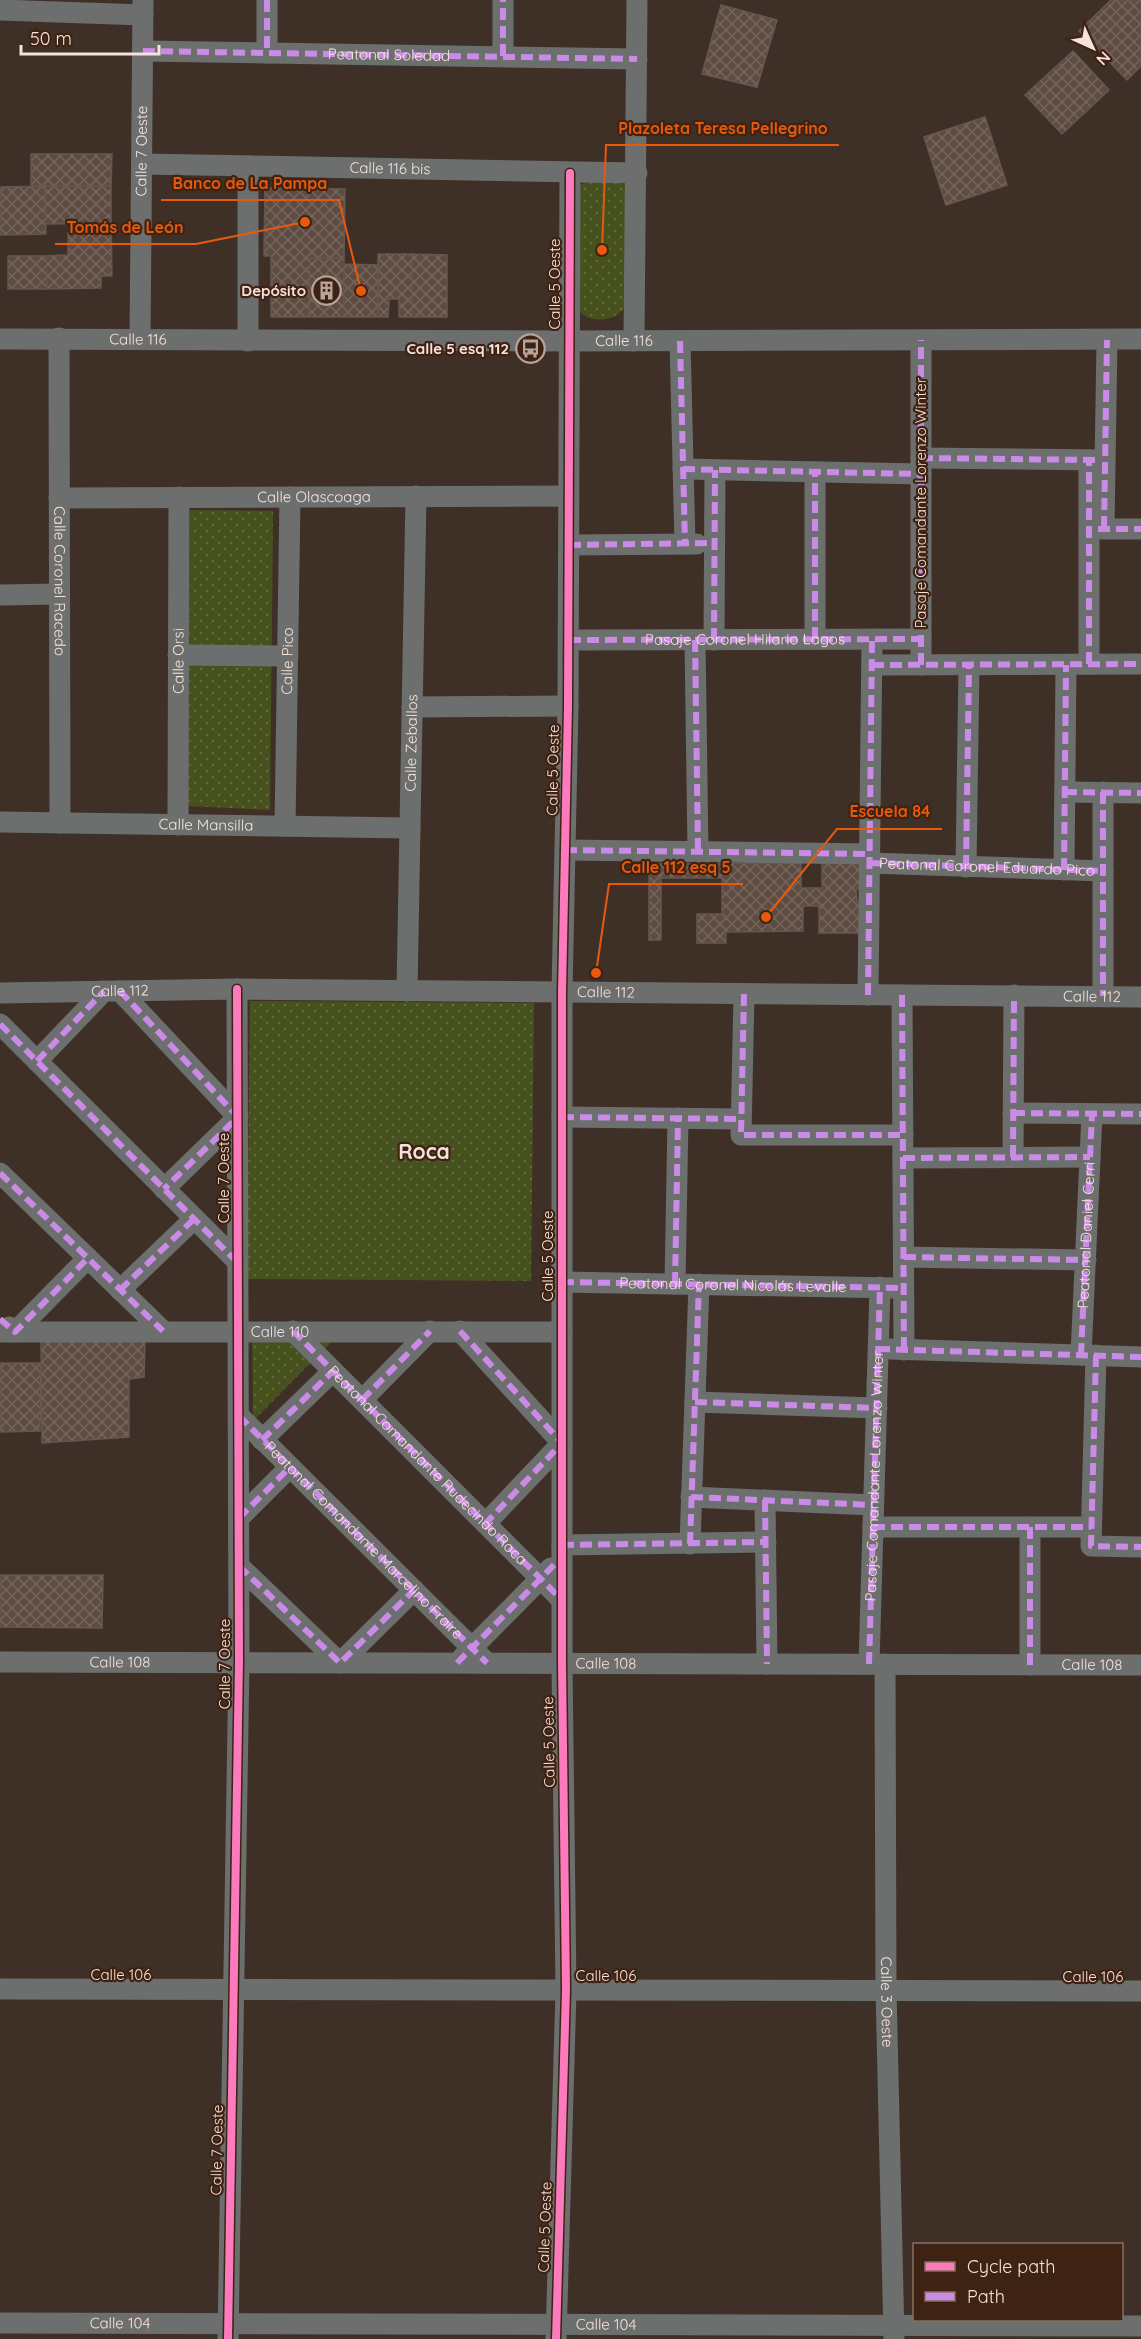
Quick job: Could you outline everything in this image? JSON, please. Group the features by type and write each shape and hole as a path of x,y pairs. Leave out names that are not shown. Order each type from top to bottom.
{"street":[{"path":"267,0 267,52"},
{"path":"503,0 503,56"},
{"path":"634,341 637,0"},
{"path":"0,10 143,7"},
{"name":"Calle 7 Oeste","path":"140,339 143,7"},
{"name":"Peatonal Soledad","path":"142,51 637,59"},
{"name":"Calle 116 bis","path":"142,164 637,173"},
{"path":"248,341 249,166"},
{"name":"Calle 5 Oeste","path":"556,2332 566,1990 562,1663 562,992 568,706 570,173"},
{"name":"Calle Coronel Racedo","path":"59,338 60,823"},
{"name":"Calle 116","path":"0,339 248,341 1141,339"},
{"name":"Pasaje Comandante Lorenzo Winter","path":"921,340 921,665"},
{"path":"1089,664 1097,460 1107,340"},
{"path":"680,341 685,544"},
{"path":"682,469 816,472 1097,460"},
{"path":"698,852 705,640 715,543 715,470"},
{"path":"815,639 816,472"},
{"name":"Calle Zeballos","path":"407,991 416,496"},
{"name":"Calle Olascoaga","path":"59,498 569,496"},
{"name":"Calle Orsi","path":"178,825 179,497"},
{"name":"Calle Pico","path":"285,826 290,497"},
{"path":"1096,529 1141,529"},
{"path":"569,546 715,543"},
{"path":"0,595 59,594"},
{"path":"868,995 872,639"},
{"name":"Pasaje Coronel Hilario Lagos","path":"568,640 921,639"},
{"path":"178,655 288,656"},
{"path":"872,665 1141,664"},
{"path":"966,867 969,665"},
{"path":"1064,870 1066,665"},
{"path":"412,707 568,706"},
{"path":"1065,792 1141,793"},
{"path":"1103,792 1103,996"},
{"name":"Calle Mansilla","path":"0,822 410,828"},
{"name":"Peatonal Coronel Eduardo Pico","path":"565,850 698,852 870,859 966,867 1103,871"},
{"name":"Calle 7 Oeste","path":"228,2331 239,1662 237,989"},
{"name":"Calle 112","path":"0,993 237,989 1141,997"},
{"path":"37,1061 112,991 238,1117 164,1189"},
{"path":"741,1127 744,994"},
{"name":"Pasaje Comandante Lorenzo Winter","path":"903,995 904,1350"},
{"path":"1013,1157 1014,995"},
{"path":"0,1024 238,1262"},
{"path":"1013,1113 1141,1114"},
{"name":"Peatonal Daniel Cerri","path":"1091,1537 1086,1260 1092,1114"},
{"path":"562,1117 678,1118 741,1127 903,1135"},
{"path":"675,1284 678,1118"},
{"path":"903,1158 1090,1157"},
{"path":"0,1173 163,1331"},
{"path":"120,1290 194,1219"},
{"path":"904,1257 1086,1260"},
{"path":"5,1328 88,1258"},
{"name":"Peatonal Coronel Nicolás Levalle","path":"562,1282 904,1288"},
{"path":"690,1544 699,1284"},
{"name":"Pasaje Comandante Lorenzo Winter","path":"877,1664 873,1505 880,1287"},
{"name":"Calle 110","path":"5,1328 163,1331 562,1332"},
{"path":"460,1330 562,1443 486,1523"},
{"name":"Peatonal Comandante Rudecindo Roca","path":"293,1331 562,1600"},
{"path":"362,1400 430,1331"},
{"path":"878,1349 1141,1357"},
{"path":"262,1440 333,1371"},
{"path":"695,1402 876,1408"},
{"name":"Peatonal Comandante Marcelino Fraire","path":"239,1416 487,1663"},
{"path":"239,1518 290,1467"},
{"path":"692,1497 873,1505"},
{"path":"765,1500 767,1664"},
{"path":"873,1527 1030,1527 1141,1547"},
{"path":"1030,1527 1030,1665"},
{"path":"457,1663 541,1578 562,1551 766,1542"},
{"path":"239,1566 340,1663 414,1590"},
{"name":"Calle 108","path":"0,1662 1141,1665"},
{"name":"Calle 3 Oeste","path":"877,1664 894,2332"},
{"name":"Calle 106","path":"0,1989 1141,1990"},
{"name":"Calle 104","path":"0,2322 228,2331 894,2332 1141,2326"}],"green space":[{"path":"586,182 620,183 628,186 625,307 615,316 603,319 590,318 579,311 579,186"},
{"path":"190,510 273,511 270,810 188,806"},
{"path":"250,1001 534,1003 531,1281 247,1279"},
{"path":"252,1330 337,1336 253,1421"}],"building":[{"path":"1111,0 1141,0 1141,66 1127,80 1079,31"},
{"path":"721,5 777,20 757,87 702,74"},
{"path":"1073,51 1109,90 1062,134 1025,95"},
{"path":"985,117 1007,185 946,205 924,137"},
{"path":"31,154 112,154 111,186 31,186"},
{"path":"45,186 111,186 111,223 46,224"},
{"path":"45,186 46,234 0,235 0,187"},
{"path":"265,188 345,189 344,258 310,258 309,317 271,317 271,256 264,256"},
{"path":"77,223 111,223 112,276 101,276 101,288 47,289 46,256 68,255 68,233 77,233"},
{"path":"378,254 412,254 412,317 399,317 399,299 389,299 388,317 378,317"},
{"path":"412,254 447,255 447,317 412,317"},
{"path":"8,256 46,256 47,289 8,289"},
{"name":"Depósito","path":"310,258 344,258 344,317 309,317"},
{"path":"344,264 378,265 378,317 344,317"},
{"path":"801,863 801,888 822,888 822,863 864,863 864,889 856,889 857,903 864,903 864,933 819,933 819,906 803,906 803,931 726,932 726,943 697,943 697,914 722,914 722,878 661,878 661,940 649,940 649,864"},
{"path":"145,1341 144,1377 129,1379 129,1437 42,1443 41,1342"},
{"path":"0,1363 41,1363 40,1431 0,1432"},
{"path":"0,1575 103,1575 102,1628 0,1627"}],"marked path":[{"path":"267,0 267,53"},
{"path":"503,0 503,56"},
{"path":"143,51 637,59"},
{"path":"921,340 921,665"},
{"path":"1104,528 1107,340"},
{"path":"680,341 685,544"},
{"path":"921,458 1095,460"},
{"path":"1089,460 1089,664"},
{"path":"683,469 921,474"},
{"path":"714,640 715,470"},
{"path":"815,472 815,639"},
{"path":"1098,529 1141,529"},
{"path":"569,545 715,543"},
{"path":"868,995 872,639"},
{"path":"569,640 921,639"},
{"path":"695,640 698,852"},
{"path":"872,665 1141,664"},
{"path":"966,867 969,665"},
{"path":"1064,870 1066,665"},
{"path":"1065,792 1141,793"},
{"path":"1103,792 1103,996"},
{"path":"565,850 870,854"},
{"path":"870,863 1103,871"},
{"path":"37,1061 104,991"},
{"path":"120,991 238,1117 164,1189"},
{"path":"744,994 741,1135 903,1135"},
{"path":"902,995 904,1350"},
{"path":"1013,1157 1014,995"},
{"path":"0,1024 237,1262"},
{"path":"1013,1113 1141,1114"},
{"path":"1081,1355 1092,1114"},
{"path":"562,1117 741,1119"},
{"path":"675,1284 678,1118"},
{"path":"903,1158 1090,1157"},
{"path":"0,1173 163,1331"},
{"path":"120,1290 194,1219"},
{"path":"904,1257 1086,1260"},
{"path":"0,1319 15,1332 88,1258"},
{"path":"562,1282 904,1288"},
{"path":"690,1544 699,1284"},
{"path":"869,1664 880,1287"},
{"path":"293,1331 562,1600"},
{"path":"362,1400 430,1331"},
{"path":"460,1331 562,1443 486,1523"},
{"path":"878,1349 1141,1357"},
{"path":"1096,1355 1091,1546 1141,1547"},
{"path":"262,1440 333,1371"},
{"path":"695,1402 877,1408"},
{"path":"239,1416 487,1663"},
{"path":"239,1518 290,1467"},
{"path":"691,1497 873,1505"},
{"path":"765,1500 767,1664"},
{"path":"873,1527 1091,1527"},
{"path":"1030,1527 1030,1665"},
{"path":"562,1545 766,1542"},
{"path":"457,1663 562,1557"},
{"path":"239,1566 340,1663 414,1590"}],"cycle path":[{"path":"556,2339 566,1990 562,1663 562,992 568,706 570,173"},
{"path":"228,2339 239,1662 237,989"}],"place":[{"name":"Tomás de León","path":"305,222"},
{"name":"Plazoleta Teresa Pellegrino","path":"602,250"},
{"name":"Depósito","path":"327,291"},
{"name":"Banco de La Pampa","path":"361,291"},
{"name":"Calle 5 esq 112","path":"530,349"},
{"name":"Escuela 84","path":"766,917"},
{"name":"Calle 112 esq 5","path":"596,973"}],"district":[{"name":"Roca","path":"424,1152"}]}
